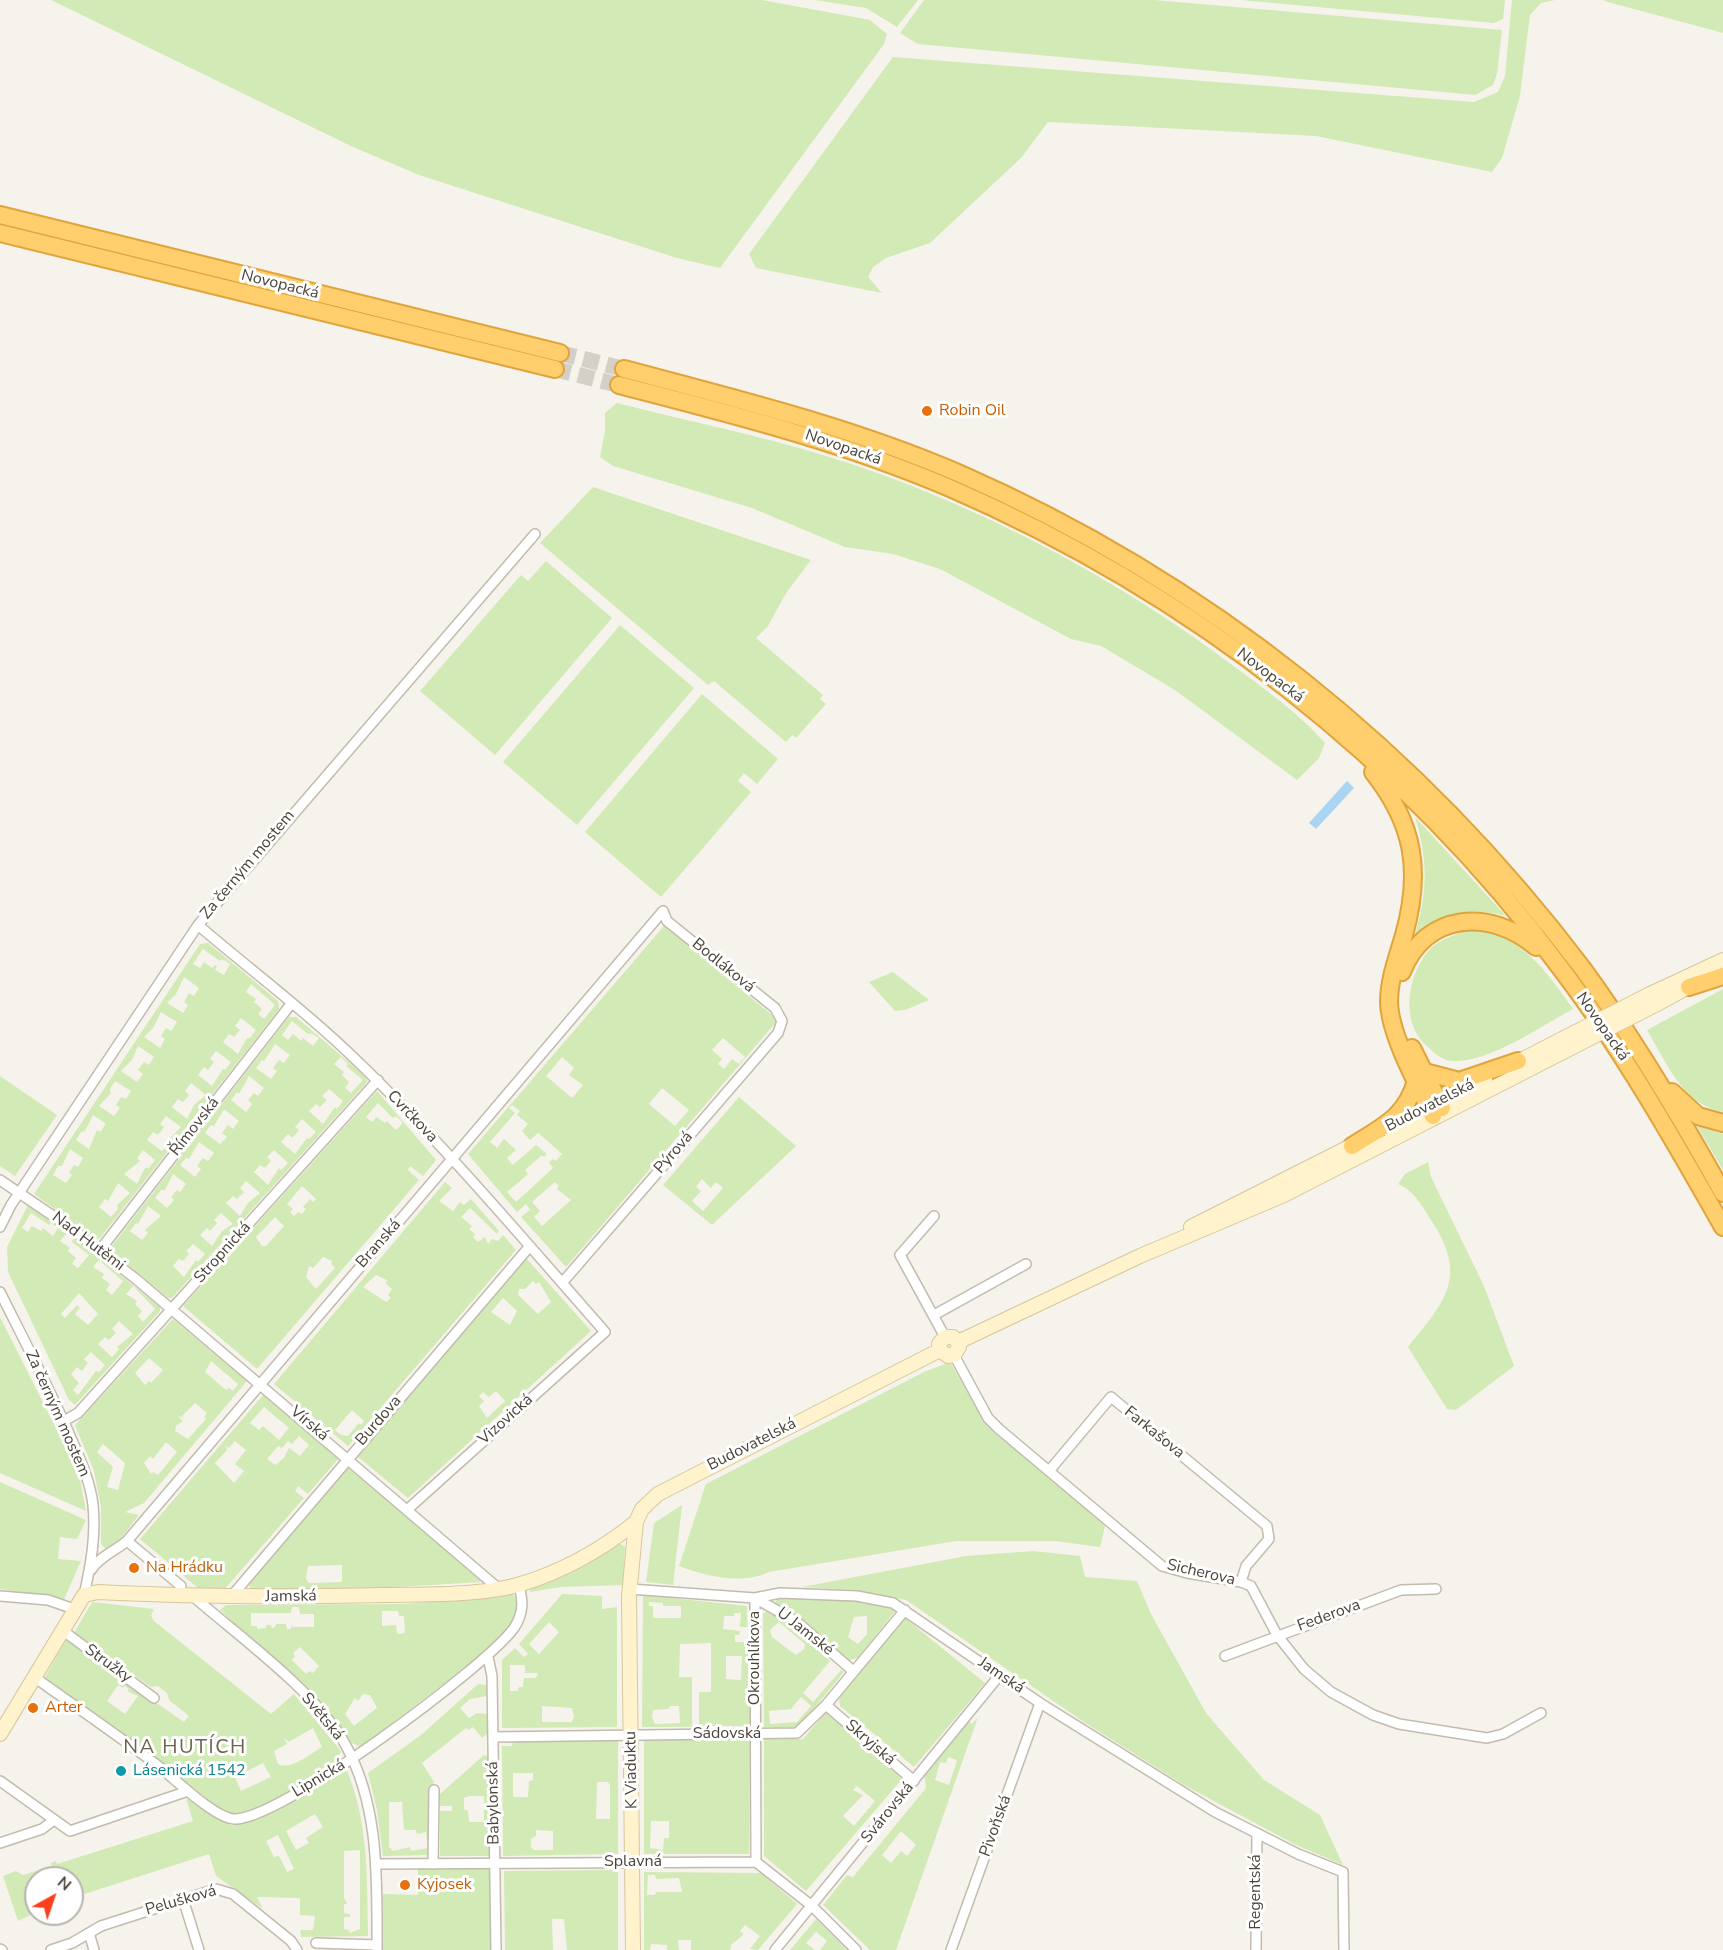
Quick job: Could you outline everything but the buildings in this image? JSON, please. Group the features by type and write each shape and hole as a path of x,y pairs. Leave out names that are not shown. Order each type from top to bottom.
{"highway":[{"name":"Novopacká","path":"0,215 557,361 0,233"},
{"name":"Novopacká","path":"1723,1193 1646,1062 1585,972 1546,922 1482,847 1425,787 1309,685 1194,600 1079,532 955,472 804,417 622,377 800,433 885,463 1008,515 1086,555 1183,613 1249,659 1342,734 1412,798 1467,855 1563,971 1632,1071 1723,1227"},
{"path":"1342,734 1392,798 1405,825 1412,851 1413,898 1392,978 1389,1002 1396,1030 1436,1109"},
{"path":"1352,1146 1399,1115 1410,1099 1420,1076 1400,1024 1396,999 1405,963 1423,940 1439,929 1456,923 1492,922 1520,934 1563,971"},
{"path":"1689,987 1723,976"},
{"path":"1420,1076 1459,1082 1518,1062"},
{"path":"1646,1062 1689,1110 1708,1120 1723,1123"}],"street":[{"name":"Za černým mostem","path":"0,1227 19,1192 198,925 535,534"},
{"name":"Bodláková","path":"663,911 667,921 775,1008 782,1021"},
{"name":"Branská","path":"91,1570 97,1560 112,1554 127,1540 663,911"},
{"name":"Cvrčkova","path":"198,925 378,1080 453,1159 605,1332"},
{"name":"Budovatelská","path":"1140,1256 1214,1214 1352,1146 1436,1109 1653,999 1723,960"},
{"name":"Budovatelská","path":"1653,999 1689,987 1723,967"},
{"name":"Římovská","path":"100,1250 291,1004"},
{"name":"Pýrová","path":"562,1283 778,1033 782,1021"},
{"name":"Budovatelská","path":"636,1522 642,1509 658,1494 949,1346 1140,1256 1284,1194 1518,1062 1565,1044"},
{"name":"Stropnická","path":"64,1421 78,1413 378,1080"},
{"name":"Nad Hutěmi","path":"0,1180 100,1250 171,1310"},
{"name":"Sicherova","path":"934,1216 900,1255 988,1418 1162,1566 1251,1586 1277,1635 1304,1669 1331,1692 1360,1709 1399,1725 1487,1738 1503,1734 1540,1713"},
{"name":"Burdova","path":"230,1598 530,1246"},
{"path":"934,1315 1026,1264"},
{"name":"Za černým mostem","path":"0,1292 64,1421 85,1470 93,1502 94,1552 84,1595 0,1734"},
{"name":"Vírská","path":"171,1310 260,1383 498,1588"},
{"name":"Vizovická","path":"408,1509 605,1332"},
{"name":"Farkašova","path":"1049,1471 1111,1397 1251,1513 1269,1531 1269,1539 1246,1566 1241,1582"},
{"path":"498,1588 519,1585 567,1567 611,1542 636,1522"},
{"path":"630,1589 636,1522"},
{"path":"127,1540 181,1586"},
{"name":"Lipnická","path":"34,1677 225,1817 240,1818 286,1799 352,1759 488,1657 520,1618 523,1606 519,1585"},
{"name":"Jamská","path":"84,1595 98,1592 230,1598 411,1594 498,1588"},
{"name":"Jamská","path":"630,1589 755,1598 780,1593 857,1596 892,1603 906,1610 999,1676 1205,1807 1343,1872 1344,1950"},
{"name":"K Viaduktu","path":"630,1589 633,1950"},
{"name":"Federova","path":"1225,1656 1401,1590 1436,1589"},
{"path":"0,1596 48,1600 74,1609"},
{"name":"Světská","path":"195,1598 306,1695 344,1742 368,1804 376,1864 377,1947"},
{"name":"U Jamské","path":"755,1598 797,1622 853,1671"},
{"name":"Okrouhlíkova","path":"755,1598 756,1862"},
{"name":"Sádovská","path":"493,1737 797,1733 826,1705 906,1610"},
{"name":"Stružky","path":"62,1630 154,1698"},
{"name":"Babylonská","path":"488,1657 491,1666 493,1737 496,1950"},
{"name":"Svárovská","path":"775,1950 999,1676"},
{"name":"Pivoňská","path":"951,1950 1040,1703"},
{"name":"Skryjská","path":"826,1705 914,1781"},
{"path":"0,1781 70,1831 188,1791"},
{"path":"434,1790 434,1864"},
{"path":"0,1843 42,1829 54,1820"},
{"name":"Regentská","path":"1256,1950 1257,1833"},
{"path":"756,1862 812,1906 856,1950"},
{"name":"Splavná","path":"376,1864 756,1862"},
{"name":"Pelušková","path":"51,1950 72,1943 101,1926 216,1889 228,1891 291,1941 297,1950"},
{"path":"183,1899 199,1950"},
{"path":"89,1933 94,1950"},
{"path":"316,1943 377,1947"}],"green space":[{"path":"51,0 762,0 870,20 887,34 884,44 720,268 677,258 419,175 353,147"},
{"path":"815,0 918,0 897,27 866,8"},
{"path":"924,0 1154,0 1502,30 1497,74 1493,85 1475,95 918,44 900,33"},
{"path":"1240,0 1505,0 1503,19 1494,23"},
{"path":"1512,0 1555,0 1541,3 1530,15 1520,96 1502,158 1492,172 1316,136 1048,122 1021,158 930,243 886,258 873,267 868,277 882,293 756,268 749,254 893,57 1474,102 1498,92 1505,76"},
{"path":"1603,0 1723,0 1723,33 1608,2"},
{"path":"617,403 803,449 878,473 928,492 1026,538 1075,563 1166,618 1255,681 1299,717 1325,743 1319,758 1297,780 1175,690 1101,646 1071,639 940,569 893,554 845,547 752,508 613,466 600,457 605,431 605,413"},
{"path":"593,487 811,560 786,593 768,626 756,638 823,695 820,699 826,704 796,738 792,735 786,742 714,681 708,685 540,543"},
{"path":"546,561 612,618 495,755 420,691 521,575 528,581"},
{"path":"620,625 694,688 577,825 503,762"},
{"path":"702,694 778,759 757,784 744,773 738,781 751,792 661,897 585,832"},
{"path":"1415,817 1506,916 1480,912 1457,913 1436,922 1414,937 1422,906 1425,877 1422,848"},
{"path":"664,926 778,1020 566,1267 521,1217 530,1210 526,1204 517,1212 468,1154","holes":["723,1038 745,1057 739,1064 732,1059 724,1069 718,1064 722,1059 712,1050","562,1057 574,1068 569,1075 583,1085 572,1098 546,1076","662,1088 689,1110 675,1126 649,1104","512,1105 520,1111 517,1115 528,1124 522,1131 530,1140 538,1133 544,1138 513,1165 507,1158 516,1150 504,1139 497,1148 490,1142 515,1113 509,1108","544,1138 562,1154 556,1161 553,1159 549,1162 553,1168 516,1202 507,1192 528,1174 525,1170 542,1155 544,1157 547,1154 536,1145","555,1182 559,1186 557,1189 571,1200 542,1226 534,1217 540,1211 532,1202"]},
{"path":"1469,929 1502,936 1516,945 1542,968 1573,1009 1499,1050 1468,1060 1450,1061 1429,1048 1419,1038 1413,1026 1410,1013 1412,984 1423,958 1432,947"},
{"path":"208,943 278,1001 279,1009 100,1238 96,1239 34,1194 200,944","holes":["203,949 220,961 222,959 230,964 224,975 215,970 217,966 215,965 212,968 204,962 200,968 193,964","184,977 199,988 194,996 189,993 184,1002 188,1005 183,1013 167,1003 176,994","251,984 275,1005 264,1019 258,1014 262,1009 254,1002 256,999 246,992","161,1012 177,1022 171,1031 166,1028 161,1036 165,1039 160,1048 144,1037 153,1028","241,1018 256,1030 250,1038 247,1038 238,1054 223,1042 229,1034 234,1037 240,1030 235,1026","138,1046 154,1057 149,1065 144,1062 138,1070 143,1074 137,1082 121,1071 132,1060","216,1051 231,1062 225,1070 223,1069 212,1086 198,1075 204,1067 208,1070 214,1062 210,1059","115,1081 131,1091 126,1099 121,1097 116,1105 120,1108 114,1116 99,1106 111,1093 110,1089","191,1083 206,1095 194,1105 187,1119 172,1107 178,1099 183,1102 189,1095 185,1091","93,1115 106,1124 100,1132 97,1130 89,1149 76,1140 81,1132 85,1131","166,1116 181,1127 166,1142 168,1144 162,1151 147,1140 153,1132 158,1135 164,1127 160,1124","70,1149 83,1158 78,1167 74,1165 69,1173 72,1175 66,1183 53,1175 58,1166 62,1166","143,1150 155,1160 149,1168 145,1168 137,1184 124,1174 140,1161 137,1158","118,1183 130,1193 117,1205 118,1209 111,1217 99,1207 105,1199 108,1201"]},
{"path":"893,972 929,1000 905,1010 895,1011 869,982"},
{"path":"1723,989 1723,1112 1709,1108 1686,1091 1669,1068 1647,1030"},
{"path":"289,1017 296,1017 366,1077 367,1082 172,1298 168,1298 112,1251 111,1247","holes":["292,1021 308,1034 311,1033 319,1038 313,1046 303,1038 301,1041 293,1034 288,1040 282,1035","275,1044 290,1055 284,1063 279,1060 273,1068 277,1071 271,1079 256,1068 262,1060 264,1061","341,1057 348,1064 346,1066 363,1080 351,1093 345,1088 349,1082 342,1075 344,1072 334,1064","249,1076 264,1088 258,1096 254,1093 248,1100 252,1104 246,1112 231,1100 237,1092 239,1094","329,1089 343,1101 337,1109 335,1107 323,1124 309,1111 316,1104 320,1107 327,1100 322,1096","224,1109 239,1121 233,1129 228,1125 222,1133 227,1137 220,1144 205,1133 211,1125 214,1126","302,1119 316,1132 309,1139 307,1138 295,1154 281,1142 288,1134 292,1138 299,1130 295,1127","199,1142 214,1153 208,1161 203,1158 197,1166 201,1169 195,1177 180,1165 186,1158 189,1159","274,1150 288,1163 281,1170 279,1168 268,1185 254,1172 260,1165 265,1168 271,1161 267,1157","173,1174 186,1184 180,1192 177,1190 171,1197 174,1200 167,1208 155,1198 161,1190 165,1190","246,1181 260,1193 248,1203 240,1216 226,1203 233,1196 237,1199 244,1192 240,1188","148,1206 161,1216 145,1230 148,1233 142,1240 130,1231 136,1223 138,1224","221,1213 233,1224 222,1231 212,1246 200,1235 207,1228 210,1231 217,1223 214,1220","193,1244 205,1254 198,1262 196,1260 184,1277 173,1266 179,1259 183,1261 189,1254 186,1251"]},
{"path":"0,1076 57,1115 15,1176 0,1166"},
{"path":"377,1091 436,1160 423,1176 410,1166 408,1170 419,1180 257,1369 183,1306","holes":["378,1103 393,1118 396,1116 403,1123 396,1130 387,1121 385,1123 377,1117 372,1122 366,1117","302,1186 316,1199 313,1202 310,1199 303,1207 306,1209 302,1214 298,1212 294,1216 290,1212 293,1209 287,1204","275,1217 284,1226 266,1246 262,1246 256,1237","323,1257 332,1261 331,1264 335,1268 316,1289 306,1277 309,1266 313,1268"]},
{"path":"739,1097 796,1146 712,1225 663,1185","holes":["702,1179 711,1188 716,1182 723,1188 703,1211 692,1201 701,1191 696,1187"]},
{"path":"1697,1126 1723,1134 1723,1170"},
{"path":"1428,1162 1431,1177 1484,1286 1514,1366 1456,1410 1447,1409 1408,1347 1442,1300 1448,1286 1450,1271 1448,1255 1429,1217 1420,1202 1398,1184 1405,1174"},
{"path":"445,1182 452,1188 439,1201 453,1211 460,1202 464,1205 471,1199 499,1231 497,1234 470,1208 461,1217 472,1226 469,1229 475,1234 473,1237 478,1242 485,1237 488,1244 492,1239 498,1241 503,1235 516,1250 348,1446 274,1384","holes":["376,1275 387,1280 386,1284 392,1289 388,1295 391,1298 386,1302 363,1287","352,1410 364,1421 361,1425 359,1423 348,1436 341,1435 335,1430"]},
{"path":"28,1205 63,1229 160,1307 160,1311 75,1405 69,1400 8,1272 7,1247","holes":["31,1213 58,1228 53,1236 43,1228 41,1231 32,1226 28,1232 22,1228","66,1234 73,1239 72,1242 89,1255 78,1268 72,1264 76,1258 68,1251 70,1248 60,1241","99,1260 123,1281 112,1295 106,1290 110,1284 102,1278 104,1274 93,1267","133,1286 155,1309 143,1322 138,1316 142,1311 135,1304 137,1301 126,1294","79,1293 98,1314 88,1325 75,1314 80,1308 77,1305 65,1318 61,1314","119,1321 133,1334 117,1347 119,1349 112,1357 98,1344 105,1337 109,1340 116,1333 112,1329","91,1352 105,1365 99,1372 96,1371 78,1395 73,1390 79,1383 71,1374 77,1367 82,1371 88,1363 84,1359"]},
{"path":"526,1258 591,1331 408,1498 358,1457","holes":["533,1281 536,1284 539,1282 551,1302 538,1314 518,1295 519,1289 525,1289","503,1298 517,1311 510,1325 491,1312","496,1391 505,1401 487,1418 479,1406 484,1401 479,1396 483,1392 489,1397"]},
{"path":"0,1317 79,1474 86,1511 0,1473"},
{"path":"173,1319 247,1381 144,1503 125,1512 139,1515 119,1541 106,1549 101,1544 101,1507 94,1471 75,1425","holes":["149,1358 163,1370 151,1383 149,1381 145,1385 135,1373","211,1361 238,1384 233,1391 229,1388 226,1390 205,1372","195,1403 207,1413 204,1417 206,1419 188,1439 175,1431 176,1426 183,1421 178,1416 185,1418 182,1416","166,1442 177,1452 158,1475 153,1472 151,1474 144,1463 150,1456 153,1459","103,1444 125,1463 118,1490 107,1487 113,1467 97,1452"]},
{"path":"950,1362 984,1420 1105,1526 1100,1547 1055,1541 956,1541 769,1572 747,1578 712,1576 679,1566 706,1484 924,1372"},
{"path":"263,1395 339,1458 308,1494 298,1486 295,1491 304,1498 223,1591 198,1588 140,1539","holes":["264,1407 289,1428 279,1440 263,1426 259,1430 250,1423","299,1436 309,1445 300,1456 289,1448 284,1458 275,1465 267,1459 278,1446 282,1448 288,1441 292,1444","235,1441 246,1450 235,1464 244,1471 234,1483 215,1463 227,1450 226,1446 229,1448"]},
{"path":"347,1467 477,1576 481,1582 380,1588 252,1590 249,1585","holes":["342,1565 342,1582 309,1583 306,1579 308,1566"]},
{"path":"0,1482 86,1520 77,1539 60,1537 58,1559 81,1561 64,1599 0,1589"},
{"path":"682,1505 673,1585 646,1582 654,1523"},
{"path":"619,1543 625,1547 623,1585 561,1587 530,1592 531,1584 558,1576"},
{"path":"1033,1551 1080,1556 1085,1577 1137,1581 1151,1614 1206,1713 1264,1780 1320,1815 1343,1865 1296,1845 1184,1785 1084,1722 906,1600 855,1590 802,1587 966,1556"},
{"path":"499,1592 512,1592 518,1602 514,1621 491,1648 361,1747 352,1743 308,1692 220,1610 226,1605 404,1604 492,1597","holes":["292,1607 299,1607 300,1614 314,1614 314,1627 292,1627 291,1624 291,1629 287,1629 286,1624 276,1624 272,1628 271,1625 266,1625 266,1628 257,1629 257,1626 251,1626 251,1613 291,1613","382,1611 398,1611 399,1616 404,1616 405,1633 397,1634 396,1625 382,1626","300,1647 319,1666 313,1673 310,1671 306,1674 292,1660 295,1656 293,1653","363,1694 370,1695 377,1708 354,1726 345,1714 355,1698 358,1701"]},
{"path":"562,1594 602,1596 602,1609 617,1607 617,1727 502,1728 502,1660 515,1648 524,1657 528,1654 519,1644","holes":["549,1622 559,1632 539,1654 529,1644","510,1665 525,1665 525,1673 537,1673 535,1678 524,1678 523,1687 519,1687 518,1691 510,1691","542,1706 572,1708 574,1717 572,1722 542,1722"]},
{"path":"643,1595 747,1606 748,1627 740,1627 741,1613 734,1613 734,1616 724,1616 723,1629 740,1631 739,1635 735,1635 735,1642 747,1642 748,1632 750,1726 699,1726 699,1692 711,1692 711,1643 680,1644 679,1677 692,1677 692,1727 642,1727","holes":["649,1602 663,1603 663,1606 681,1606 681,1618 653,1618 653,1606 649,1606","726,1656 742,1656 741,1680 726,1679","670,1706 679,1706 680,1723 655,1724 652,1717 653,1710 669,1709"]},
{"path":"777,1596 859,1600 896,1610 858,1658 848,1660 775,1603","holes":["867,1616 867,1634 858,1644 848,1637 854,1617"]},
{"path":"92,1602 154,1609 151,1616 154,1621 271,1714 294,1694 341,1751 339,1757 325,1772 268,1804 242,1814 233,1815 225,1812 48,1681 45,1677 66,1640 184,1722 189,1716 169,1700 167,1693 158,1686 151,1687 74,1633","holes":["118,1685 123,1688 125,1686 129,1689 127,1691 138,1696 125,1714 107,1701","313,1728 322,1747 295,1763 283,1766 278,1764 274,1751 287,1744 284,1738 289,1742","263,1763 271,1777 241,1791 235,1777"]},
{"path":"772,1610 830,1661 803,1693 813,1702 841,1670 844,1672 802,1723 795,1727 764,1727 763,1613","holes":["779,1622 805,1644 804,1649 796,1655 772,1637 770,1630","801,1697 811,1706 797,1722 770,1724 769,1711 791,1709"]},
{"path":"905,1618 985,1683 914,1767 840,1706 839,1698"},
{"path":"478,1684 486,1685 487,1696 470,1699 460,1708 469,1718 477,1713 487,1714 488,1733 482,1738 473,1727 468,1730 466,1728 422,1763 434,1782 429,1796 430,1855 383,1856 377,1810 368,1773 421,1735","holes":["389,1802 402,1802 404,1830 416,1830 417,1834 426,1832 428,1848 411,1851 410,1847 393,1851 389,1847"]},
{"path":"826,1712 903,1778 806,1891 764,1856 764,1739 803,1739","holes":["857,1786 875,1801 854,1826 843,1816 863,1795 853,1790"]},
{"path":"978,1717 896,1950 870,1950 823,1905 847,1875 853,1877 926,1788 924,1773 969,1721 972,1724","holes":["948,1757 957,1760 949,1785 935,1780 940,1762 946,1763","901,1831 916,1845 907,1856 901,1851 891,1863 882,1855"]},
{"path":"618,1738 618,1854 503,1856 502,1746 512,1746 513,1741","holes":["513,1773 533,1773 533,1780 529,1781 528,1797 513,1797","597,1782 608,1782 610,1785 610,1819 596,1819","536,1830 553,1831 553,1850 534,1850 531,1847 531,1839 536,1836"]},
{"path":"750,1738 749,1854 644,1854 644,1740","holes":["651,1821 669,1821 669,1838 664,1838 663,1850 650,1848"]},
{"path":"484,1755 489,1757 489,1856 440,1856 440,1811 452,1811 452,1806 440,1806 440,1794","holes":["484,1796 484,1822 469,1822 468,1811 464,1809 464,1798"]},
{"path":"346,1768 354,1789 363,1830 367,1872 368,1936 301,1937 300,1930 313,1930 315,1916 300,1915 300,1898 257,1897 263,1909 216,1876 209,1854 84,1894 84,1866 52,1866 51,1863 56,1861 57,1864 193,1821 186,1798 232,1826 294,1799","holes":["315,1814 323,1827 306,1838 309,1843 296,1850 286,1831","278,1835 294,1869 287,1872 279,1856 274,1857 266,1841","360,1850 360,1929 350,1933 349,1930 344,1929 344,1917 350,1917 350,1914 344,1913 344,1904 347,1904 344,1898 344,1851"]},
{"path":"489,1866 492,1870 492,1950 382,1950 383,1894 418,1895 418,1868"},
{"path":"618,1870 618,1950 567,1950 564,1919 552,1919 553,1950 505,1950 504,1871"},
{"path":"16,1871 23,1875 24,1918 18,1921 3,1876"},
{"path":"644,1872 761,1873 797,1904 758,1950 750,1949 760,1936 745,1925 740,1931 744,1934 731,1945 730,1950 691,1950 691,1940 678,1940 679,1950 667,1950 667,1945 651,1944 650,1950 644,1950","holes":["648,1875 655,1875 656,1879 679,1878 682,1892 656,1892 655,1895 647,1895"]},
{"path":"816,1919 847,1950 820,1950 827,1941 816,1932 806,1943 815,1950 790,1950"}],"water":[{"path":"1347,781 1354,788 1316,829 1309,823"}],"tunnel":[{"path":"560,353 624,369"},
{"path":"555,369 619,385"}],"place":[{"name":"Robin Oil","path":"927,411"},
{"name":"Na Hrádku","path":"134,1568"},
{"name":"Arter","path":"33,1708"},
{"name":"Lásenická 1542","path":"121,1771"},
{"name":"Kyjosek","path":"405,1885"}],"district":[{"name":"NA HUTÍCH","path":"185,1748"}]}
